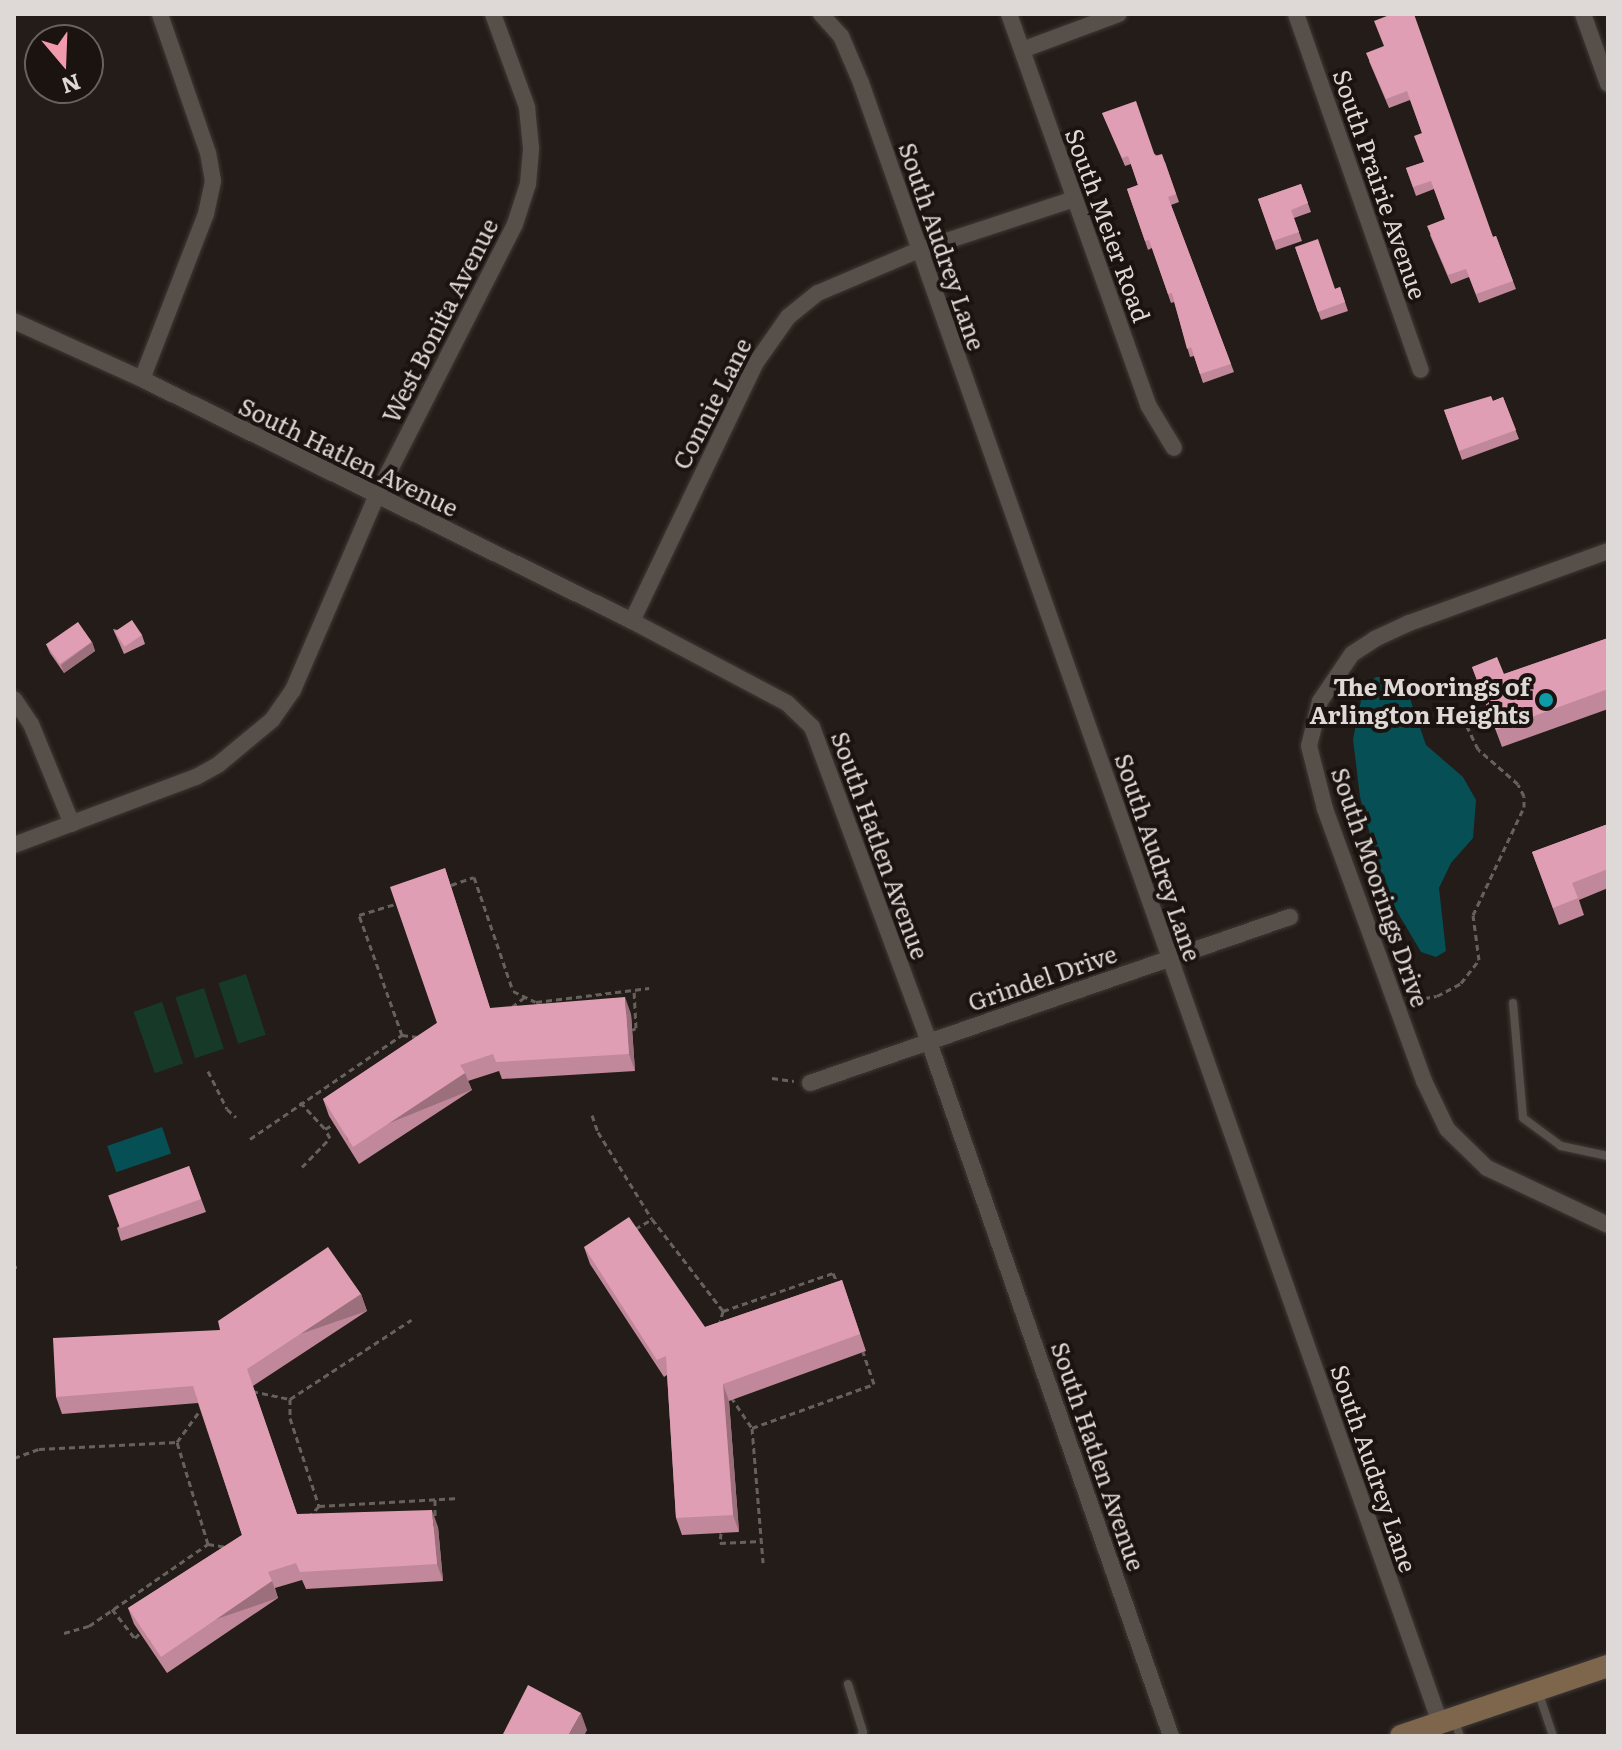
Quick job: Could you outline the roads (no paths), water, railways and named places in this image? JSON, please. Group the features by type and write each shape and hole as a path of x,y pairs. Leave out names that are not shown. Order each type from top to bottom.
{"main road":[{"path":"1401,1736 1451,1726 1537,1690 1608,1666"}],"street":[{"path":"142,379 206,214 213,181 208,153 160,14"},
{"name":"West Bonita Avenue","path":"14,845 196,777 219,764 272,720 310,657 376,497 515,224 528,184 531,148 527,107 493,14"},
{"name":"South Audrey Lane","path":"821,14 841,36 861,83 1169,959 1451,1726"},
{"name":"South Meier Road","path":"1009,14 1148,405 1174,448"},
{"path":"1022,50 1119,14"},
{"name":"South Prairie Avenue","path":"1296,14 1421,370"},
{"path":"1583,14 1608,84"},
{"name":"Connie Lane","path":"632,621 768,341 788,317 818,293 919,250 1074,199"},
{"name":"South Hatlen Avenue","path":"14,321 142,379 632,621 787,703 812,727 929,1042 1171,1736"},
{"name":"South Moorings Drive","path":"1608,551 1409,623 1352,654 1320,701 1309,746 1325,809 1424,1081 1447,1129 1487,1168 1608,1225"},
{"path":"14,699 31,724 72,824"},
{"name":"Grindel Drive","path":"810,1083 1290,917"}],"lane":[{"path":"1513,1003 1523,1118 1561,1146 1608,1156"},
{"path":"848,1684 863,1732 861,1736"},
{"path":"1537,1690 1553,1736"}],"water":[{"path":"1376,677 1392,677 1407,690 1426,745 1463,777 1476,800 1473,838 1451,863 1439,888 1446,951 1436,957 1421,952 1395,908 1378,864 1360,797 1353,739 1364,686"},
{"path":"162,1127 171,1153 116,1172 107,1146"}],"place":[{"name":"The Moorings of Arlington Heights","path":"1546,700"}]}
